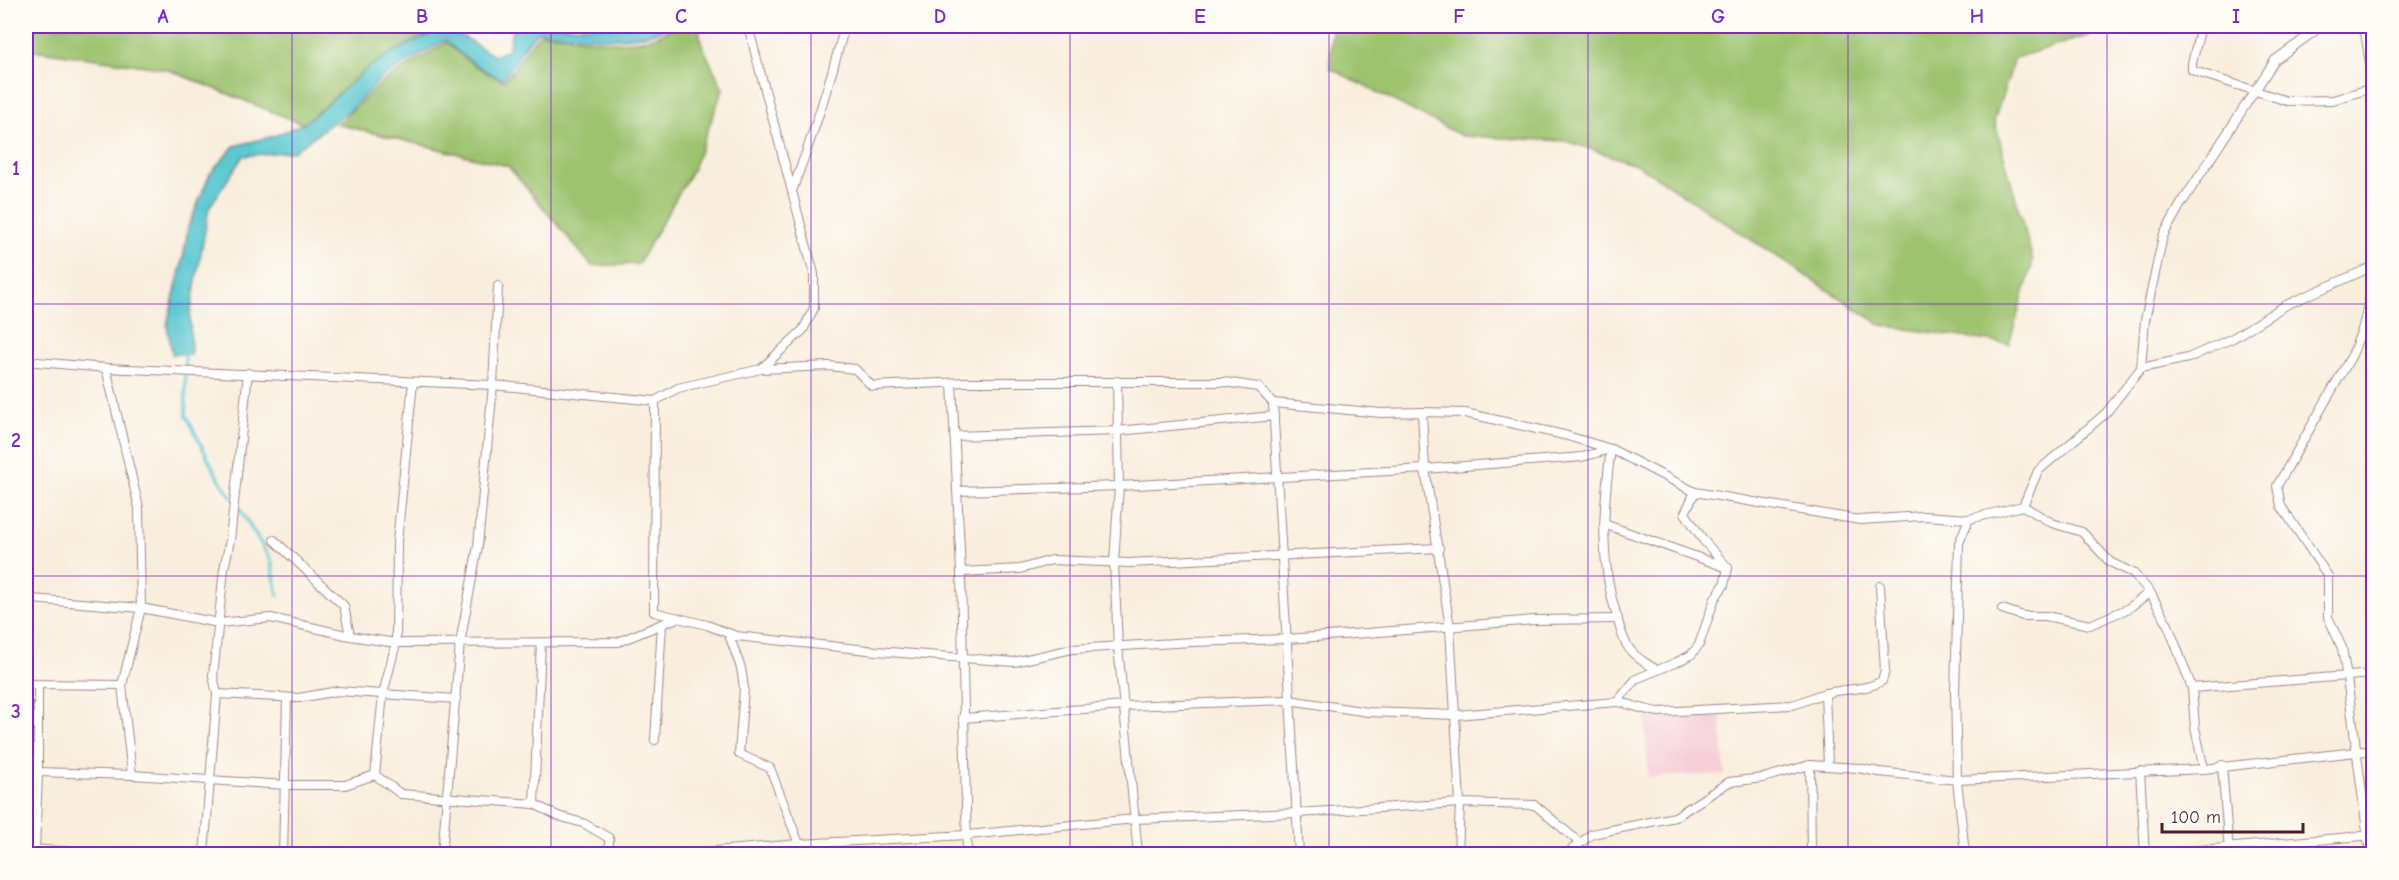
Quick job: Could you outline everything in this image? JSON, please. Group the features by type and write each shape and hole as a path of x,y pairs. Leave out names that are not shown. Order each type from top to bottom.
{"street":[{"path":"748,26 814,274 814,308 803,330 760,369"},
{"path":"792,191 824,103 845,26"},
{"path":"2200,26 2192,69 2286,101 2318,102 2373,89 2364,26"},
{"path":"2023,506 2038,471 2106,413 2141,369 2145,320 2163,236 2193,185 2275,60 2322,26"},
{"path":"2141,369 2188,358 2233,338 2286,305 2373,266"},
{"path":"2370,855 2370,836 2356,752 2348,678 2342,648 2328,617 2328,576 2281,506 2277,486 2352,355 2363,327 2373,280"},
{"path":"442,855 460,644 478,546 494,385 498,286"},
{"path":"26,361 106,369 248,373 494,385 655,401 678,388 760,369 829,366 855,369 872,386 952,382 1118,381 1243,383 1258,387 1273,403 1299,855"},
{"path":"106,369 138,508 141,608 122,685 132,774"},
{"path":"204,855 217,694 213,676 248,373"},
{"path":"1118,381 1119,486 1114,562 1118,646 1138,855"},
{"path":"375,776 383,694 396,643 397,542 413,382"},
{"path":"952,382 961,572 967,855"},
{"path":"655,401 654,612 707,625 729,634 803,644 1014,662 1072,649 1288,639 1535,620 1618,619"},
{"path":"1273,403 1381,413 1465,413 1564,435 1611,449 1695,492 1860,520 1924,516 1969,519 2023,506 2052,523 2082,532 2110,562 2133,573 2150,592 2168,625 2192,688 2194,728 2204,769"},
{"path":"1422,412 1425,469 1450,627 1460,803 1458,855"},
{"path":"954,436 1118,431 1274,416"},
{"path":"957,491 1119,486 1425,469 1582,457 1611,449"},
{"path":"1611,449 1604,503 1604,553 1612,604 1630,650 1640,660 1657,670"},
{"path":"1695,492 1685,513 1704,541 1728,568"},
{"path":"1965,855 1957,780 1955,693 1959,543 1969,519"},
{"path":"1604,524 1728,568"},
{"path":"274,540 344,606 351,636"},
{"path":"961,572 1020,570 1052,560 1114,562 1439,548"},
{"path":"1617,702 1636,680 1691,655 1700,645 1715,598 1724,585 1728,568"},
{"path":"963,718 1125,706 1289,700 1368,712 1456,715 1617,702 1629,704 1640,710 1659,712 1791,705 1806,702 1825,693 1870,687 1882,681 1885,671 1880,586"},
{"path":"2002,609 2023,616 2046,616 2090,625 2129,608 2150,592"},
{"path":"32,599 141,608 219,622 271,618 351,636 396,643 618,642 677,618"},
{"path":"655,740 662,624"},
{"path":"729,634 741,668 744,688 739,754 770,768 799,844 800,855"},
{"path":"534,804 541,642"},
{"path":"2192,688 2348,678 2373,674"},
{"path":"26,684 39,686 122,685"},
{"path":"39,686 38,772 30,849 118,855"},
{"path":"217,694 299,698 338,691 456,699"},
{"path":"1825,693 1828,766"},
{"path":"283,855 287,698"},
{"path":"1566,855 1592,834 1675,817 1729,782 1763,778 1810,765 1957,780 2204,769 2222,765 2373,750"},
{"path":"1810,765 1811,855"},
{"path":"2222,765 2229,852"},
{"path":"2140,771 2145,855"},
{"path":"38,772 132,774 286,785 345,785 375,776"},
{"path":"375,776 401,794 534,804 558,816 583,823 609,838 609,855"},
{"path":"702,855 704,852 799,844 967,835 1135,819 1297,813 1460,803 1535,805 1580,843"},
{"path":"2156,855 2229,852 2370,836"}],"shaded area":[{"path":"1721,714 1725,774 1648,777 1645,718"}],"green space":[{"path":"26,26 450,26 461,39 445,29 305,125 166,69 26,49"},
{"path":"681,26 699,26 701,43 723,89 693,169 638,264 592,266 508,166 337,124 385,80 447,42 474,65 505,81 541,33 598,41 628,42 654,37"},
{"path":"1332,26 2120,26 2015,58 1994,120 2033,261 2009,344 1881,325 1638,165 1566,141 1462,136 1330,68"}],"water":[{"path":"446,26 494,56 508,50 513,26 674,26 640,36 623,38 539,31 528,42 503,79 472,62 445,40 383,77 349,111 294,151 243,156 209,208 190,315 191,354 172,354 167,325 188,227 210,174 234,146 274,136 305,123 364,71 387,55"}],"waterway":[{"path":"185,351 186,415 216,474 232,498"},
{"path":"236,503 271,560 278,596"}]}
